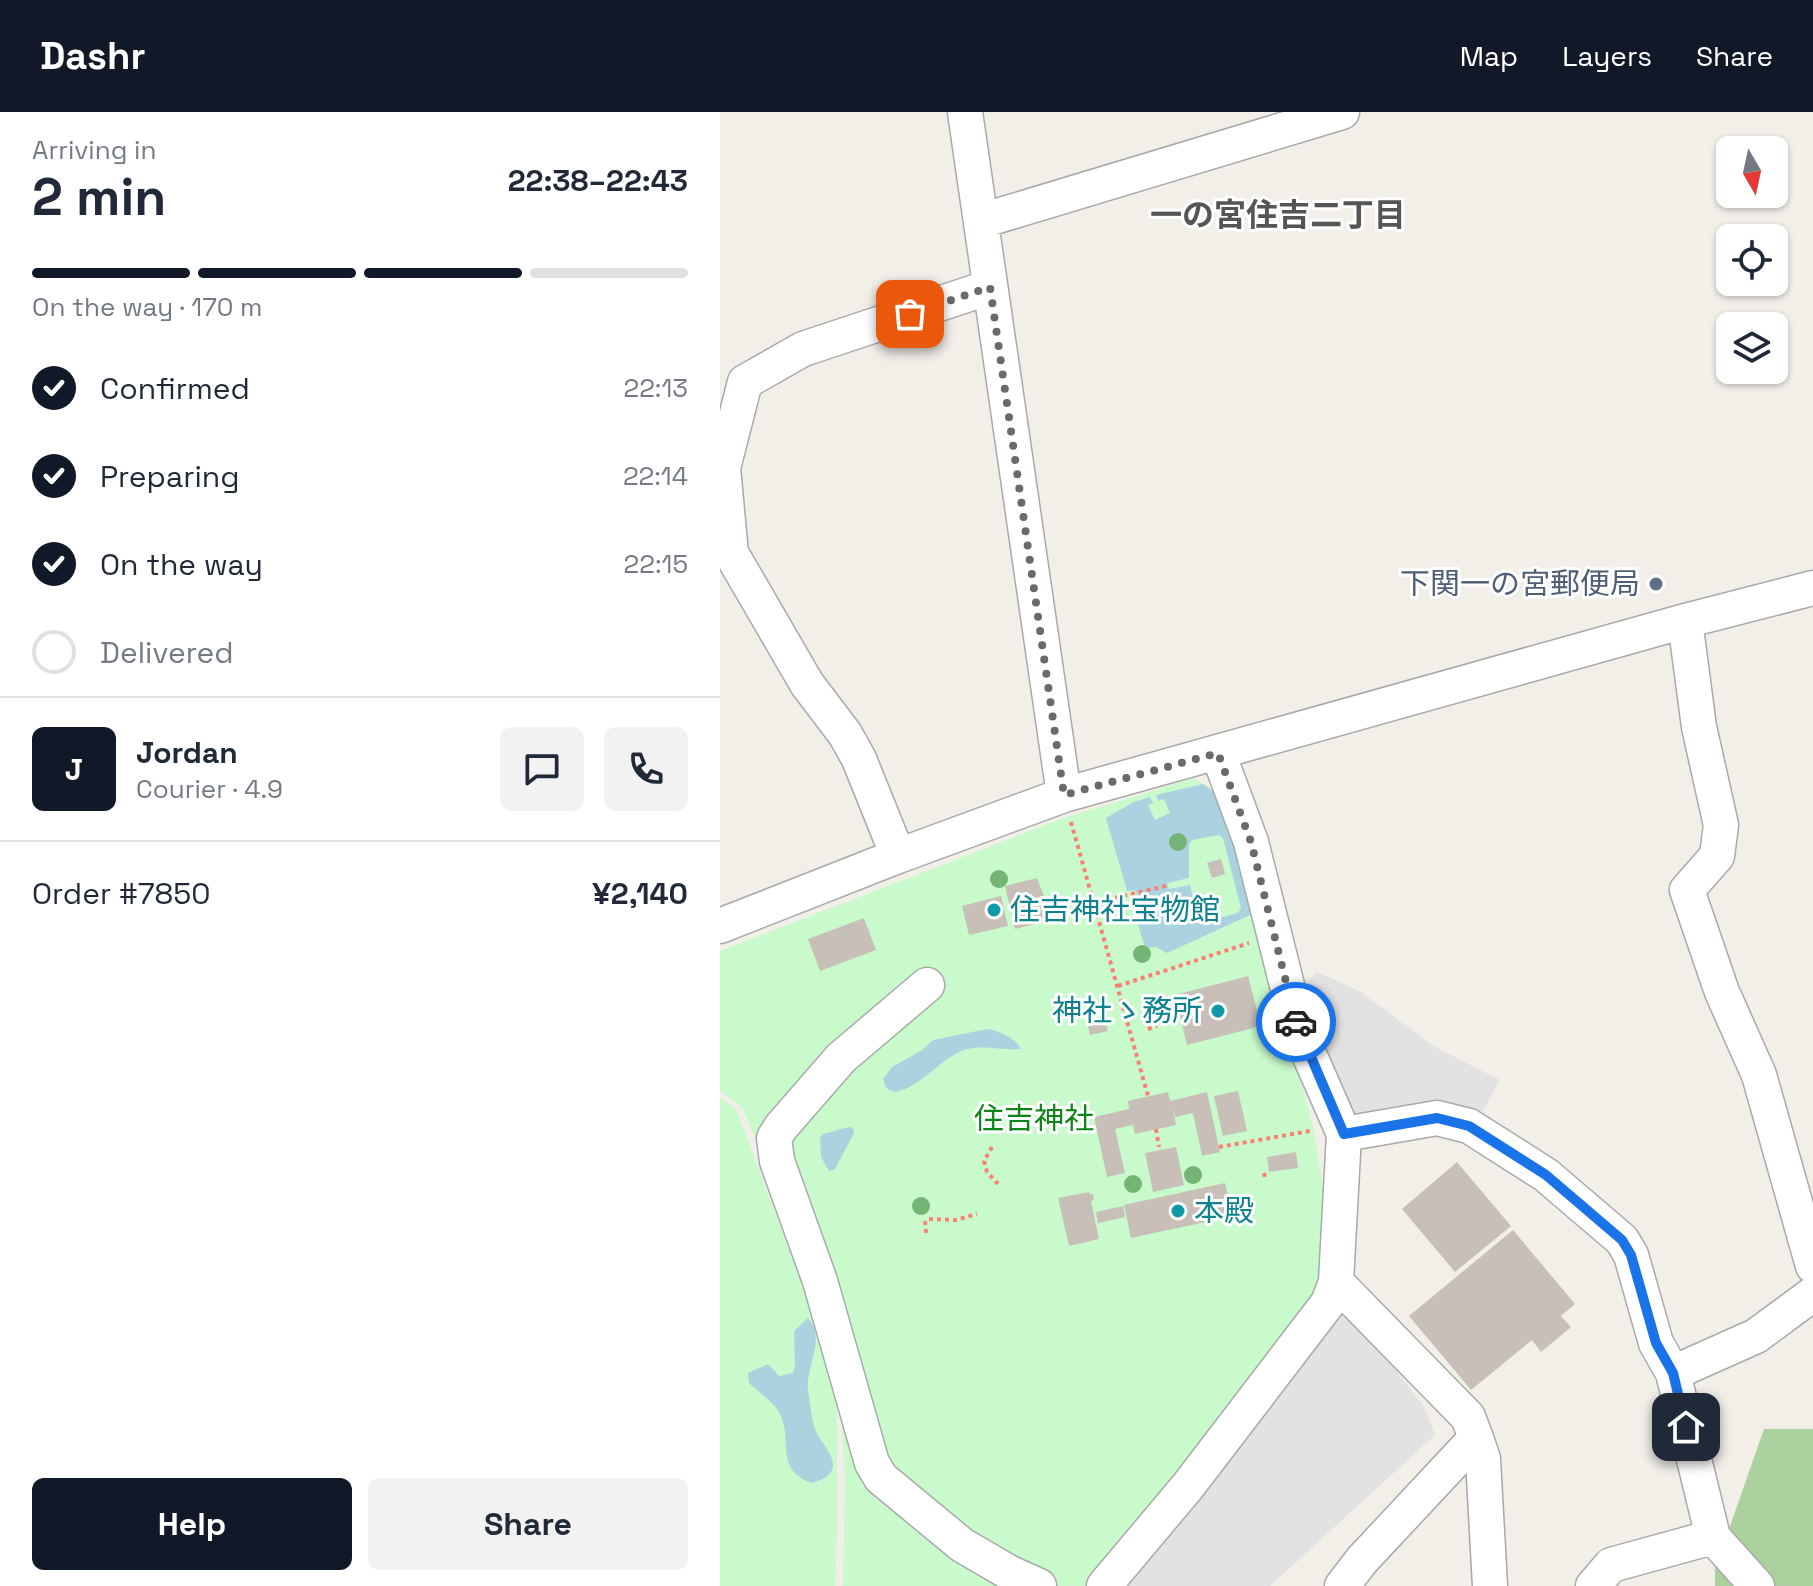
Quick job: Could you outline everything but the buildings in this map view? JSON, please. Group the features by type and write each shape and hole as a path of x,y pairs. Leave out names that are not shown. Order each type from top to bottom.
{"street":[{"path":"965,112 1067,806"},
{"path":"981,221 1342,112"},
{"path":"898,856 859,759 845,734 807,684 726,555 723,468 745,382 803,349 990,287"},
{"path":"720,926 898,856 1067,806 1218,753 1685,621 1813,588"},
{"path":"1685,621 1699,727 1721,825 1717,856 1687,890 1722,992 1759,1075 1813,1266"},
{"path":"1104,1586 1188,1486 1328,1303 1336,1282 1344,1134 1298,1029 1251,842 1218,753"},
{"path":"927,985 841,1058 781,1127 774,1138 777,1161 820,1281 872,1463 881,1478 962,1545 1039,1586"},
{"path":"1344,1134 1437,1118 1469,1126 1546,1175 1622,1240 1631,1255 1656,1343 1673,1373 1713,1537 1757,1586"},
{"path":"1336,1282 1468,1417 1483,1459 1490,1586"},
{"path":"1673,1373 1756,1336 1813,1294"},
{"path":"1342,1586 1362,1560 1476,1438"},
{"path":"1593,1586 1611,1565 1713,1537"}],"path":[{"path":"1067,806 1148,1096"},
{"path":"1092,903 1170,885"},
{"path":"1118,986 1274,935"},
{"path":"1148,1029 1157,1026"},
{"path":"1156,1129 1159,1147"},
{"path":"1219,1147 1300,1133"},
{"path":"992,1147 984,1161 987,1172 998,1184"},
{"path":"926,1233 927,1220 956,1220 977,1214"}],"green space":[{"name":"住吉神社","path":"1194,778 1217,792 1255,903 1313,1127 1328,1216 1317,1298 1183,1471 1086,1586 843,1586 845,1479 839,1385 765,1163 743,1109 720,1090 720,951 1058,820"},
{"path":"720,1097 737,1111 815,1320 837,1393 835,1586 720,1586"},
{"path":"1764,1429 1813,1429 1813,1586 1715,1586 1715,1569"}],"shaded area":[{"path":"1317,972 1359,991 1435,1047 1500,1080 1477,1121 1357,1120 1342,1108 1302,989"},
{"path":"1346,1306 1424,1407 1435,1435 1270,1586 1117,1586"}],"water":[{"path":"1203,784 1216,793 1255,902 1250,915 1167,953 1156,947 1145,948 1130,898 1137,896 1135,890 1127,891 1106,818 1150,797 1153,803 1148,805 1155,820 1170,813 1164,799 1158,801 1156,795","holes":["1219,835 1223,838 1241,908 1238,913 1203,922 1198,920 1190,885 1169,889 1167,883 1189,878 1189,845 1192,840"]},
{"path":"987,1029 1007,1036 1021,1049 964,1050 913,1085 894,1092 886,1088 883,1079 892,1067 933,1040"},
{"path":"849,1127 854,1129 854,1133 835,1169 829,1171 821,1157 820,1138 823,1134"},
{"path":"808,1318 816,1335 808,1382 812,1415 815,1429 833,1465 824,1478 812,1483 793,1471 780,1414 749,1383 748,1373 768,1364 779,1376 793,1373 794,1331"}],"way so far":[{"path":"910,314 990,287 1064,795 1218,753 1251,842 1296,1022"}],"place":[{"name":"下関一の宮郵便局","path":"1656,584"},
{"name":"住吉神社宝物館","path":"994,910"},
{"name":"神社ゝ務所","path":"1218,1011"},
{"name":"本殿","path":"1178,1211"}],"district":[{"name":"一の宮住吉二丁目","path":"1278,215"}],"route":[{"path":"1296,1022 1344,1134 1437,1118 1469,1126 1546,1175 1622,1240 1631,1255 1656,1343 1673,1373 1686,1427"}]}
